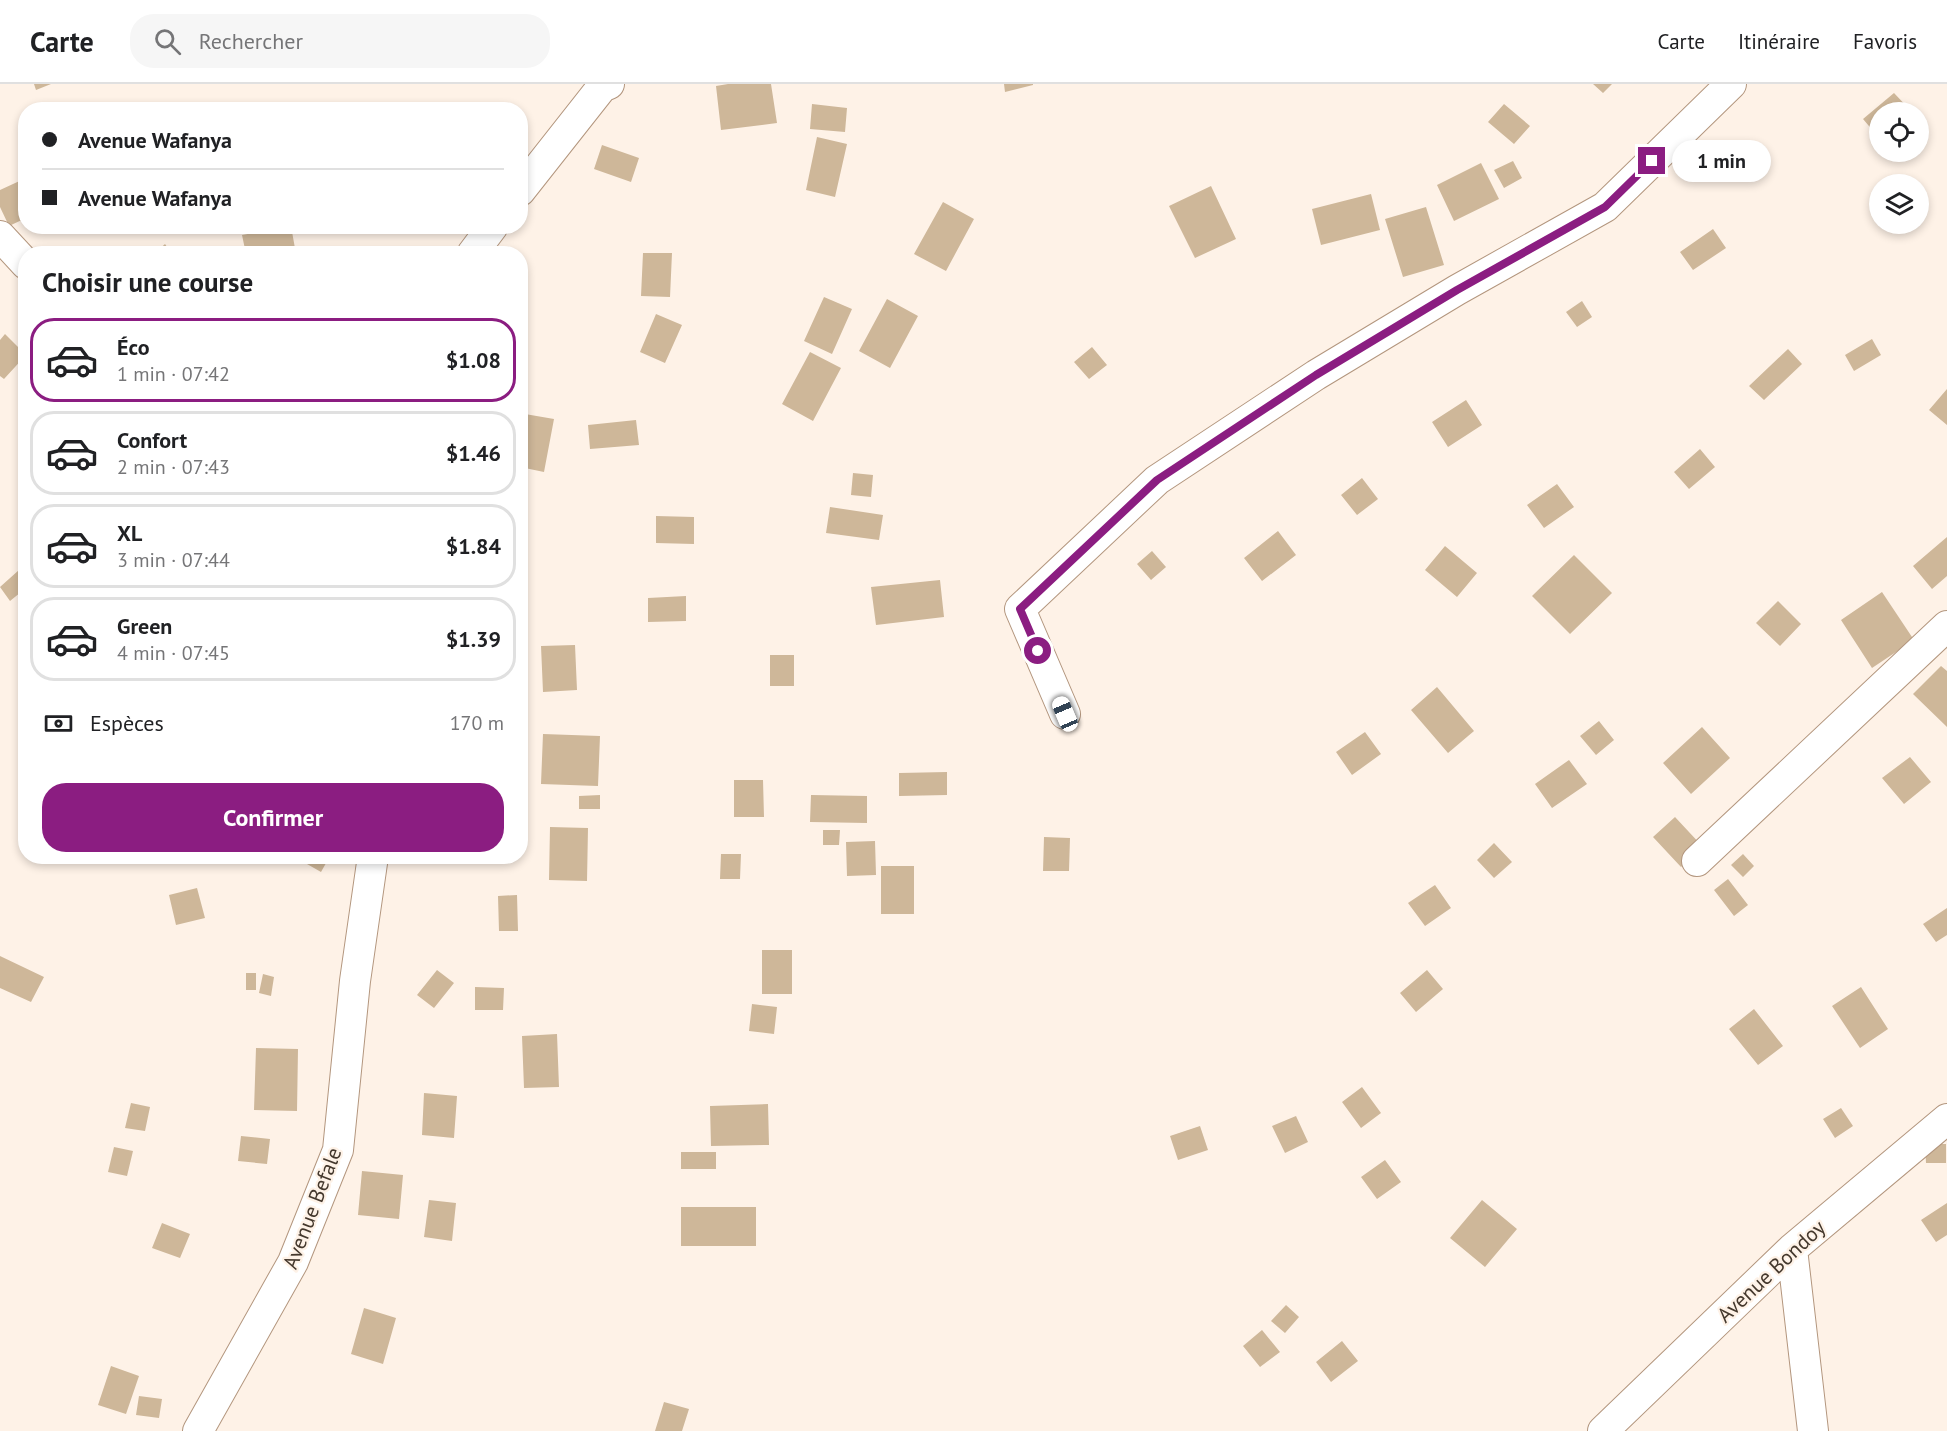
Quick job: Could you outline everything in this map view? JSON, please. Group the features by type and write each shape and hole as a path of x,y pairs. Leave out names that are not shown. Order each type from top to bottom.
{"street":[{"path":"528,181 602,87 609,84"},
{"path":"1065,714 1020,609 1157,480 1316,375 1457,290 1605,207 1731,84"},
{"path":"0,236 18,255"},
{"path":"1697,861 1947,626"},
{"name":"Avenue Befale","path":"198,1431 293,1262 338,1150 355,981 372,864"},
{"name":"Avenue Bondoy","path":"1603,1431 1792,1249 1947,1119"},
{"path":"1792,1249 1813,1431"}],"building":[{"path":"34,84 51,84 36,90"},
{"path":"771,84 777,123 721,130 716,86"},
{"path":"1004,84 1033,84 1033,85 1005,92"},
{"path":"1593,84 1612,84 1603,93"},
{"path":"1894,93 1903,102 1883,102"},
{"path":"812,104 847,108 845,132 810,129"},
{"path":"1504,104 1530,126 1514,144 1488,122"},
{"path":"1869,114 1869,126 1863,119"},
{"path":"817,137 847,144 835,197 806,190"},
{"path":"602,145 639,158 631,182 594,169"},
{"path":"1513,161 1522,178 1504,188 1494,170"},
{"path":"1481,163 1499,199 1454,221 1437,185"},
{"path":"18,182 18,222 9,226 0,207 0,190"},
{"path":"1211,186 1236,239 1195,258 1169,206"},
{"path":"1371,194 1380,230 1321,245 1312,209"},
{"path":"943,202 974,219 946,271 914,254"},
{"path":"1426,207 1444,265 1403,277 1385,219"},
{"path":"1713,229 1726,248 1693,270 1680,252"},
{"path":"292,234 295,246 244,246 242,235"},
{"path":"643,253 672,253 670,297 641,296"},
{"path":"824,297 852,309 832,354 804,341"},
{"path":"887,299 918,316 890,368 859,351"},
{"path":"1582,301 1592,317 1577,327 1566,312"},
{"path":"656,314 682,325 665,363 640,352"},
{"path":"5,334 18,347 18,364 4,379 0,376 0,340"},
{"path":"1872,339 1881,355 1854,371 1845,355"},
{"path":"1092,347 1107,365 1089,379 1074,362"},
{"path":"1788,349 1802,364 1764,400 1749,386"},
{"path":"810,352 841,368 813,421 782,404"},
{"path":"1947,389 1947,425 1929,410"},
{"path":"1466,400 1482,425 1448,447 1432,422"},
{"path":"528,415 554,419 544,472 528,469"},
{"path":"636,420 639,445 590,449 588,425"},
{"path":"1700,449 1715,467 1689,489 1674,472"},
{"path":"853,473 873,475 871,497 851,495"},
{"path":"1362,478 1378,499 1357,515 1341,495"},
{"path":"1557,484 1574,507 1544,528 1527,505"},
{"path":"830,507 883,515 879,540 826,533"},
{"path":"656,516 694,517 694,544 656,543"},
{"path":"1278,531 1296,555 1262,581 1244,558"},
{"path":"1947,537 1947,576 1932,589 1913,566"},
{"path":"1445,546 1477,573 1457,597 1425,570"},
{"path":"1152,551 1166,567 1151,580 1137,564"},
{"path":"1574,555 1612,593 1570,634 1532,596"},
{"path":"18,571 18,594 10,601 0,587"},
{"path":"940,580 944,617 876,625 871,587"},
{"path":"1882,592 1914,640 1872,668 1841,620"},
{"path":"686,596 686,621 648,622 648,598"},
{"path":"1778,601 1801,624 1780,646 1756,623"},
{"path":"575,645 577,690 543,692 541,646"},
{"path":"770,655 794,655 794,686 770,686"},
{"path":"1941,666 1947,671 1947,727 1913,694"},
{"path":"1437,687 1474,731 1448,753 1411,710"},
{"path":"1599,721 1614,740 1596,755 1580,736"},
{"path":"1702,727 1730,758 1691,794 1663,763"},
{"path":"1365,732 1381,754 1352,775 1336,752"},
{"path":"543,734 600,736 598,786 541,784"},
{"path":"1910,757 1931,782 1904,804 1882,778"},
{"path":"1569,760 1587,784 1552,808 1535,784"},
{"path":"947,772 947,795 899,796 899,773"},
{"path":"734,780 763,780 764,817 734,817"},
{"path":"600,795 600,809 579,809 579,796"},
{"path":"811,795 867,796 867,823 810,822"},
{"path":"1675,817 1703,847 1681,867 1653,837"},
{"path":"550,827 588,828 587,881 549,880"},
{"path":"823,830 840,830 839,845 823,845"},
{"path":"1044,837 1070,838 1069,871 1043,871"},
{"path":"875,841 876,875 847,876 846,842"},
{"path":"1494,843 1512,862 1494,878 1477,860"},
{"path":"721,854 741,854 740,879 720,879"},
{"path":"1743,854 1754,866 1743,877 1731,865"},
{"path":"307,864 326,864 321,872"},
{"path":"881,866 914,866 914,914 881,914"},
{"path":"1728,879 1748,905 1734,916 1714,890"},
{"path":"1435,885 1451,908 1425,926 1408,903"},
{"path":"197,888 205,918 176,925 169,895"},
{"path":"517,895 518,931 499,931 498,896"},
{"path":"1947,908 1947,935 1936,942 1923,924"},
{"path":"762,950 792,950 792,994 762,994"},
{"path":"0,956 44,977 31,1002 0,988"},
{"path":"437,970 454,983 434,1008 417,995"},
{"path":"1427,970 1443,989 1416,1012 1400,993"},
{"path":"246,973 256,973 256,990 246,990"},
{"path":"263,974 274,977 271,996 259,993"},
{"path":"475,987 504,988 503,1010 475,1010"},
{"path":"1861,987 1888,1029 1860,1048 1832,1006"},
{"path":"752,1004 777,1007 774,1034 749,1031"},
{"path":"1754,1009 1783,1046 1758,1065 1729,1029"},
{"path":"557,1034 559,1087 524,1088 522,1036"},
{"path":"256,1048 298,1049 297,1111 254,1110"},
{"path":"1362,1087 1381,1113 1361,1128 1342,1102"},
{"path":"424,1093 457,1096 454,1138 422,1135"},
{"path":"131,1103 150,1107 145,1131 125,1128"},
{"path":"768,1104 769,1145 711,1146 710,1106"},
{"path":"1841,1108 1853,1126 1835,1138 1823,1119"},
{"path":"1296,1116 1308,1142 1285,1153 1272,1126"},
{"path":"1200,1126 1208,1150 1178,1160 1170,1136"},
{"path":"241,1136 270,1139 267,1164 238,1161"},
{"path":"1925,1144 1946,1144 1946,1163 1926,1163"},
{"path":"114,1147 133,1151 127,1176 108,1172"},
{"path":"681,1152 716,1152 716,1169 681,1169"},
{"path":"1385,1160 1401,1182 1377,1199 1361,1177"},
{"path":"362,1171 403,1175 399,1219 358,1215"},
{"path":"429,1200 456,1203 452,1241 424,1237"},
{"path":"1482,1200 1517,1229 1485,1267 1450,1238"},
{"path":"1947,1203 1947,1235 1936,1242 1921,1220"},
{"path":"681,1207 756,1207 756,1246 681,1246"},
{"path":"162,1223 190,1234 180,1258 152,1248"},
{"path":"1286,1305 1299,1317 1285,1333 1271,1321"},
{"path":"364,1308 396,1318 383,1364 351,1354"},
{"path":"1262,1330 1280,1352 1260,1367 1243,1346"},
{"path":"1342,1341 1358,1361 1331,1382 1316,1362"},
{"path":"111,1366 139,1376 126,1414 98,1405"},
{"path":"139,1396 162,1399 159,1418 136,1415"},
{"path":"664,1402 689,1409 682,1431 655,1431"}],"route":[{"path":"1038,651 1020,609 1157,480 1316,375 1457,290 1605,207 1652,161"}]}
